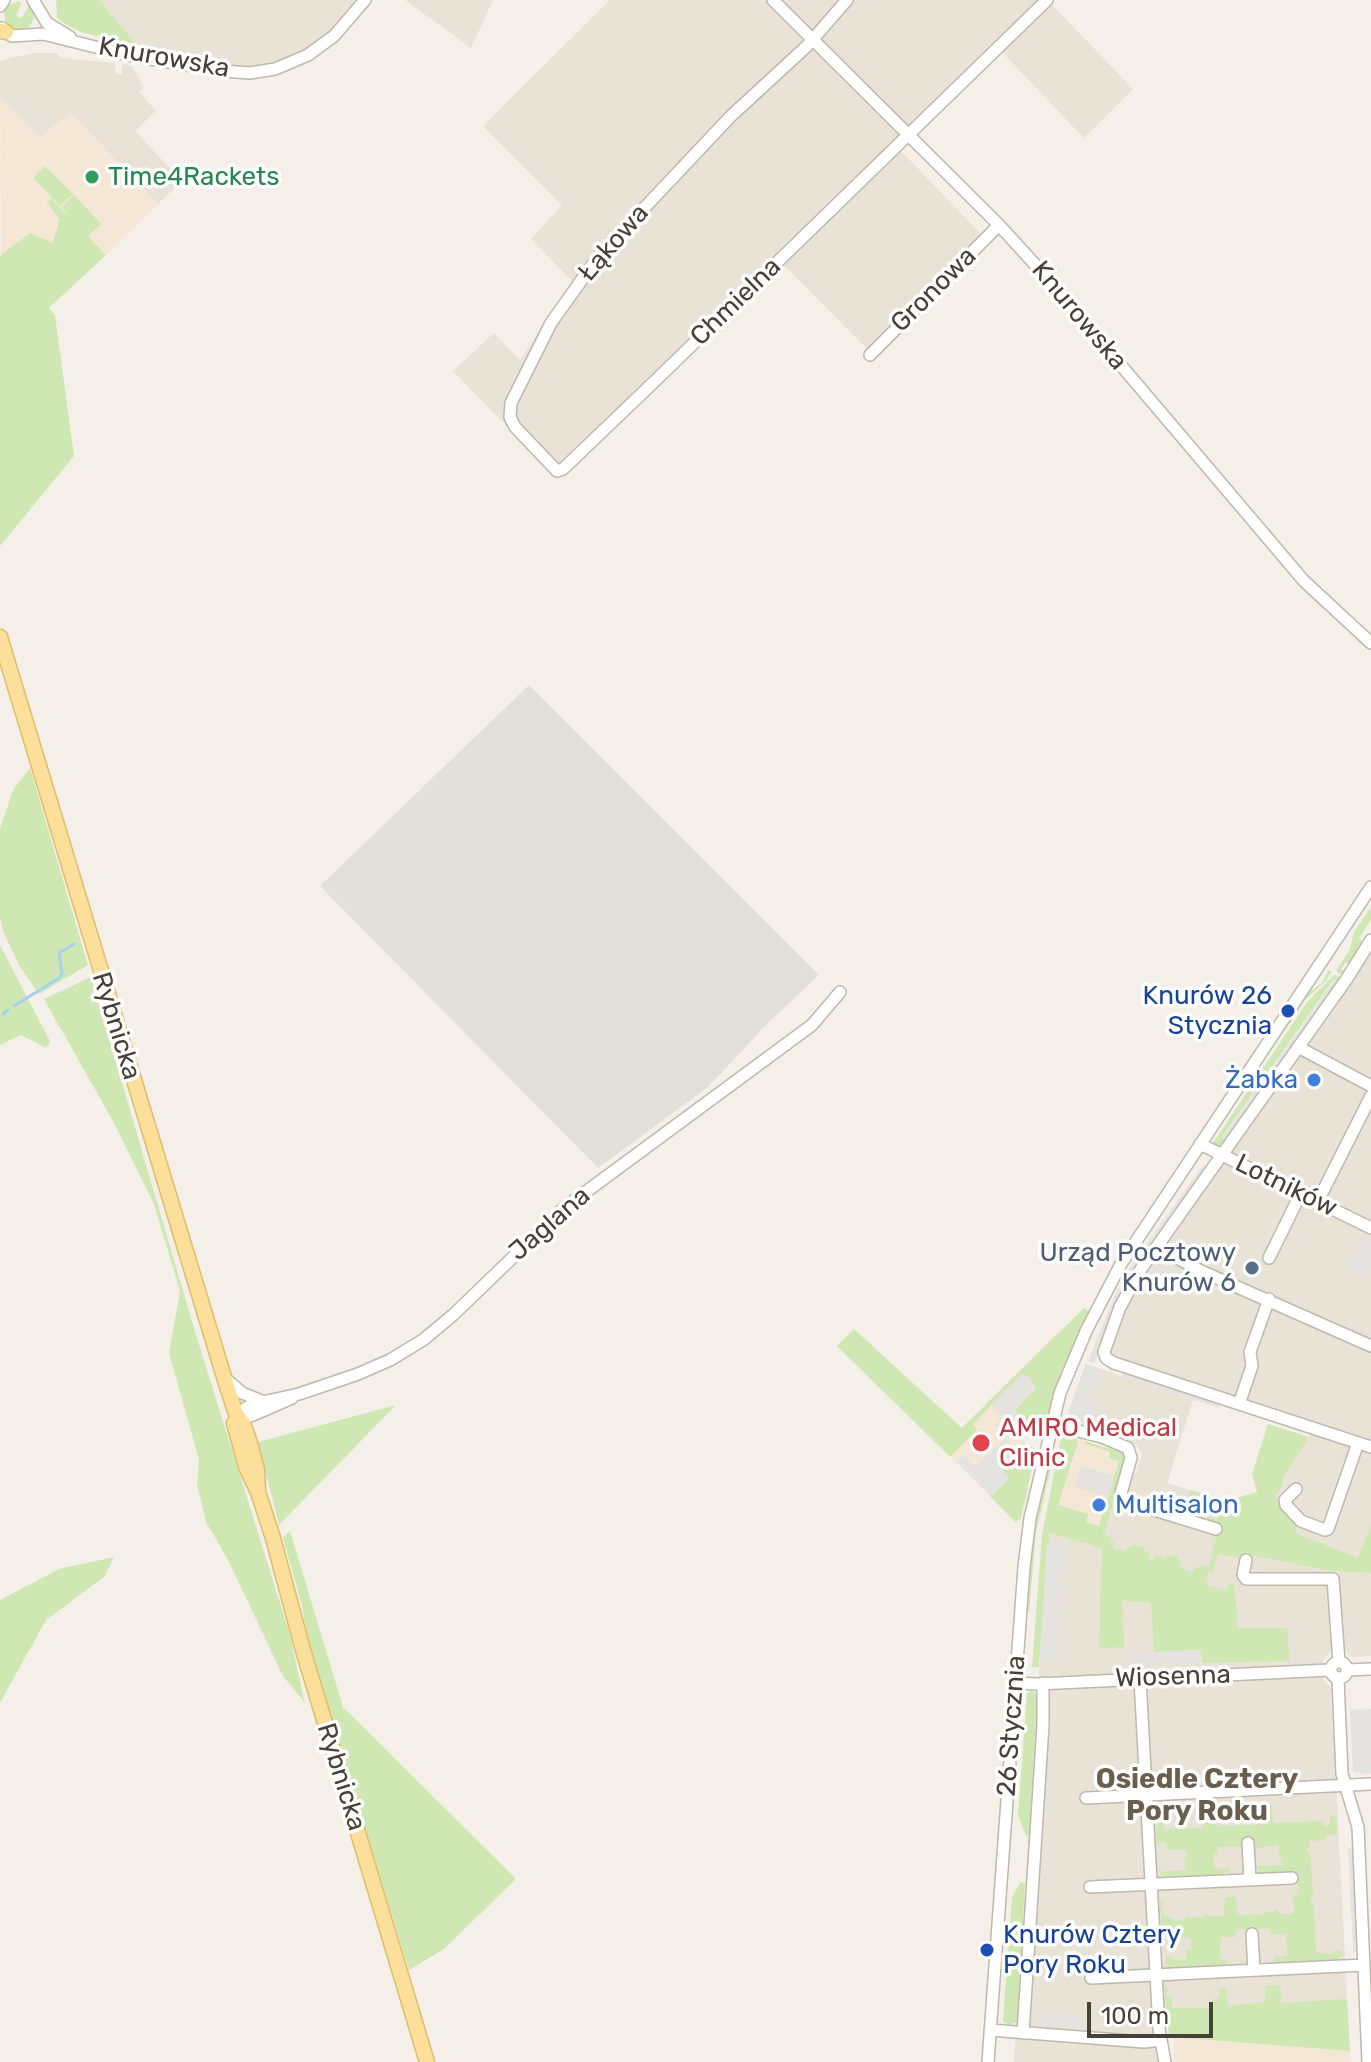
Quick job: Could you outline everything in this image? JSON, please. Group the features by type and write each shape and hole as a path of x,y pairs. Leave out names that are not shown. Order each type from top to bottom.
{"main road":[{"name":"Rybnicka","path":"0,637 224,1377 250,1443 258,1492"},
{"name":"Rybnicka","path":"236,1414 234,1425 242,1453 258,1492 427,2062"}],"street":[{"path":"0,6 4,0"},
{"path":"31,34 38,24 37,9 49,0"},
{"name":"Knurowska","path":"2,29 20,37 31,34 188,66 257,72 290,63 317,50 365,0"},
{"name":"Knurowska","path":"773,0 999,225 1284,560 1323,601 1371,643"},
{"path":"813,40 847,0"},
{"name":"Chmielna","path":"563,469 1047,0"},
{"name":"Knurowska","path":"37,9 50,26 81,43"},
{"name":"Łąkowa","path":"563,469 555,469 515,427 510,417 511,403 551,323 598,257 731,116 813,40"},
{"name":"Gronowa","path":"870,355 999,225"},
{"name":"26 Stycznia","path":"988,2062 1030,1518 1051,1424 1071,1365 1105,1292 1371,887"},
{"path":"1369,948 1157,1247 1123,1301 1104,1348 1106,1358 1114,1363 1371,1447"},
{"name":"Jaglana","path":"236,1414 243,1408 262,1407 377,1366 432,1333 564,1208 793,1038 813,1015 836,997"},
{"path":"1298,1047 1371,1086"},
{"path":"1318,1201 1371,1096"},
{"name":"Lotników","path":"1200,1144 1371,1228"},
{"path":"1269,1258 1301,1193"},
{"path":"1157,1247 1193,1268 1371,1346"},
{"path":"1239,1404 1252,1366 1250,1352 1269,1299"},
{"path":"224,1377 262,1407 253,1423 250,1443"},
{"path":"1051,1424 1102,1437 1128,1448 1131,1458 1121,1493 1125,1501 1216,1529"},
{"path":"1296,1489 1285,1500 1286,1505 1301,1521 1328,1529 1358,1443"},
{"path":"1246,1560 1243,1575 1246,1579 1333,1579 1342,1774 1357,1822 1366,1884 1364,1965 1369,2026 1368,2062"},
{"name":"Wiosenna","path":"1015,1683 1371,1669"},
{"path":"1140,1679 1156,1975 1165,2062"},
{"name":"26 Stycznia","path":"1023,2033 1043,1683"},
{"path":"1086,1798 1371,1784"},
{"path":"1248,1843 1250,1880"},
{"path":"1090,1887 1292,1878"},
{"path":"1252,1934 1254,1970"},
{"path":"1091,1978 1364,1965"},
{"path":"990,2030 1148,2042 1161,2040"}],"shaded area":[{"path":"99,0 365,0 329,40 264,71 138,46"},
{"path":"405,0 493,0 471,48"},
{"path":"610,0 1054,0 1051,4 1133,89 1084,138 1000,50 900,150 981,234 870,352 782,263 558,479 453,371 494,333 520,360 572,281 531,239 562,205 483,126"},
{"path":"32,53 57,53 61,58 115,63 116,74 122,74 122,64 132,66 144,88 139,92 156,111 135,131 182,181 158,204 70,113 40,138 0,98 0,61"},
{"path":"0,98 39,138 70,113 158,204 106,255 50,198 47,202 59,220 53,244 1,257"},
{"path":"529,685 819,975 768,1023 708,1087 598,1168 320,886"},
{"path":"1371,944 1371,1524 1358,1559 1295,1533 1298,1523 1273,1496 1280,1490 1284,1476 1315,1422 1114,1356 1108,1350 1125,1306 1160,1251"},
{"path":"1335,979 1340,982 1227,1141 1222,1138"},
{"path":"1203,1165 1208,1168 1110,1322 1094,1364 1088,1361 1116,1293 1132,1264"},
{"path":"1361,1238 1371,1242 1371,1261 1363,1278 1346,1270"},
{"path":"1168,1260 1179,1266 1166,1290 1143,1281 1153,1265 1163,1269"},
{"path":"1061,1328 1002,1508 942,1448"},
{"path":"1086,1364 1193,1400 1167,1483 1226,1501 1215,1545 1330,1571 1371,1573 1371,1656 1352,1657 1344,1650 1332,1650 1323,1660 1324,1681 1331,1688 1348,2015 1166,2023 1154,2029 1159,2062 1014,2062 1048,1533 1122,1469 1136,1473 1142,1454 1137,1445 1068,1422 1066,1418"},
{"path":"1086,1364 1103,1370 1090,1410 1086,1410 1091,1413 1093,1406 1098,1408 1096,1415 1124,1424 1131,1421 1138,1423 1141,1429 1149,1432 1145,1444 1121,1436 1123,1430 1114,1427 1112,1433 1087,1425 1087,1418 1079,1422 1066,1418"},
{"path":"1124,1371 1221,1402 1219,1408 1122,1377"},
{"path":"1022,1374 1029,1376 1036,1388 1015,1409 1025,1420 1014,1428 1008,1423 1004,1427 997,1421 1002,1416 990,1405"},
{"path":"1005,1438 1019,1451 1002,1470 1010,1478 991,1496 956,1462 963,1455 975,1467"},
{"path":"1077,1438 1126,1454 1098,1547 1048,1533"},
{"path":"1081,1466 1114,1476 1108,1497 1075,1487"},
{"path":"1047,1544 1065,1545 1057,1660 1040,1659"},
{"path":"1201,1650 1202,1663 1131,1666 1130,1653"},
{"path":"1371,1709 1371,1774 1353,1772 1350,1710"},
{"path":"1348,1848 1355,1848 1359,1952 1353,1952"},
{"path":"1037,2014 1084,2017 1083,2030 1036,2027"},
{"path":"1173,2038 1350,2051 1351,2062 1174,2062"}],"green space":[{"path":"56,0 99,0 138,46 81,32 65,24 57,18"},
{"path":"19,1 21,4 16,16 22,18 29,5 34,19 28,28 15,31 5,21 4,12 9,5"},
{"path":"45,166 73,194 60,206 33,178"},
{"path":"74,195 101,224 88,236 106,255 49,308 55,315 74,456 0,546 0,256 30,233 53,243 59,220 47,202 51,198 71,219 62,207"},
{"path":"30,768 88,965 39,994 20,967 3,931 0,917 0,829 13,790"},
{"path":"1371,907 1371,919 1359,939 1365,943 1351,965 1346,962 1340,974 1336,971 1350,949 1354,932"},
{"path":"0,945 50,1041 46,1048 21,1035 0,1045"},
{"path":"1329,970 1332,972 1325,982 1305,1000 1211,1138 1305,995 1321,984"},
{"path":"1334,975 1339,976 1338,981 1334,979 1222,1137 1227,1141 1222,1147 1213,1143 1308,1001"},
{"path":"91,977 196,1335 290,1635 305,1703 283,1676 228,1560 206,1522 197,1485 199,1460 169,1353 180,1291 154,1204 114,1123 44,999"},
{"path":"1084,1308 1089,1311 1054,1394 1042,1434 1036,1437 1026,1433 1021,1424 1025,1419 1015,1410 1036,1388 1029,1376 1022,1374 973,1424 977,1430 950,1457 837,1346 854,1329 962,1428"},
{"path":"396,1405 279,1525 258,1442"},
{"path":"1268,1424 1309,1437 1274,1496 1298,1523 1295,1533 1358,1558 1371,1524 1371,1573 1330,1571 1244,1554 1243,1558 1218,1554 1213,1572 1208,1573 1206,1585 1226,1590 1229,1584 1234,1583 1238,1628 1287,1628 1289,1661 1202,1663 1201,1650 1154,1652 1151,1602 1127,1602 1126,1599 1122,1599 1124,1647 1099,1648 1102,1548 1049,1533 1039,1667 1032,1667 1042,1535 1062,1432 1076,1436 1078,1442 1058,1505 1088,1514 1086,1522 1099,1526 1119,1461 1109,1458 1110,1452 1085,1444 1085,1441 1126,1454 1102,1534 1111,1537 1113,1548 1126,1551 1128,1546 1133,1547 1134,1544 1145,1547 1144,1551 1150,1553 1148,1560 1153,1562 1154,1555 1166,1558 1167,1554 1178,1557 1180,1568 1193,1572 1201,1564 1209,1566 1220,1523 1207,1519 1216,1519 1221,1504 1195,1496 1189,1508 1201,1517 1185,1513 1191,1490 1226,1501 1257,1492 1252,1474"},
{"path":"1023,1443 1036,1449 1021,1519 1015,1522 990,1496 1009,1478 1002,1470 1017,1455 1019,1450 1015,1447"},
{"path":"1046,1461 1052,1463 1036,1532 1029,1612 1025,1609 1032,1533"},
{"path":"290,1531 343,1707 516,1879 444,1949 409,1970 308,1644 302,1606 283,1538"},
{"path":"114,1557 105,1576 46,1620 0,1703 0,1600 59,1569"},
{"path":"1032,1691 1037,1700 1029,1834 1026,1836 1018,1815 1027,1693"},
{"path":"1272,1805 1273,1823 1323,1821 1323,1826 1329,1826 1330,1816 1336,1816 1337,1835 1326,1835 1326,1840 1310,1841 1310,1848 1306,1851 1310,1852 1311,1862 1313,1895 1310,1898 1314,1908 1316,1953 1333,1954 1333,1951 1340,1950 1343,1954 1337,1960 1274,1963 1274,1957 1287,1956 1286,1934 1270,1934 1270,1928 1237,1930 1236,1937 1221,1937 1220,1958 1226,1960 1226,1965 1169,1968 1166,1956 1172,1956 1173,1960 1186,1960 1186,1950 1191,1949 1191,1938 1182,1938 1181,1932 1162,1933 1160,1901 1163,1901 1163,1914 1176,1921 1187,1918 1187,1913 1189,1917 1203,1917 1206,1913 1208,1916 1224,1916 1225,1898 1230,1897 1236,1897 1238,1915 1264,1914 1277,1909 1284,1914 1294,1914 1293,1895 1298,1894 1297,1873 1262,1874 1255,1866 1282,1865 1278,1845 1257,1848 1254,1839 1242,1839 1241,1847 1217,1847 1214,1853 1214,1867 1229,1868 1230,1873 1223,1873 1223,1876 1165,1878 1159,1872 1186,1870 1185,1861 1182,1860 1187,1859 1186,1850 1167,1850 1166,1842 1157,1843 1156,1818 1163,1817 1164,1829 1203,1828 1203,1815 1211,1815 1212,1825 1215,1825 1217,1817 1218,1826 1257,1825 1257,1815 1265,1815 1264,1806"},
{"path":"1021,1882 1025,1883 1017,2022 1010,2025 1003,2022 1012,1897"},
{"path":"1167,1985 1172,2008 1212,2008 1213,1999 1219,1998 1219,1988 1226,1988 1228,2006 1265,2002 1265,1986 1280,1985 1281,2003 1347,1999 1350,2051 1169,2037 1164,1987"}],"waterway":[{"path":"14,1006 59,978 62,974 59,953 74,944"},
{"path":"3,1014 8,1010"}],"place":[{"name":"Time4Rackets","path":"92,177"},
{"name":"Knurów 26 Stycznia","path":"1288,1011"},
{"name":"Żabka","path":"1314,1080"},
{"name":"Urząd Pocztowy Knurów 6","path":"1252,1268"},
{"name":"AMIRO Medical Clinic","path":"981,1443"},
{"name":"Multisalon","path":"1099,1505"},
{"name":"Knurów Cztery Pory Roku","path":"987,1950"}],"district":[{"name":"Osiedle Cztery Pory Roku","path":"1197,1796"}]}
